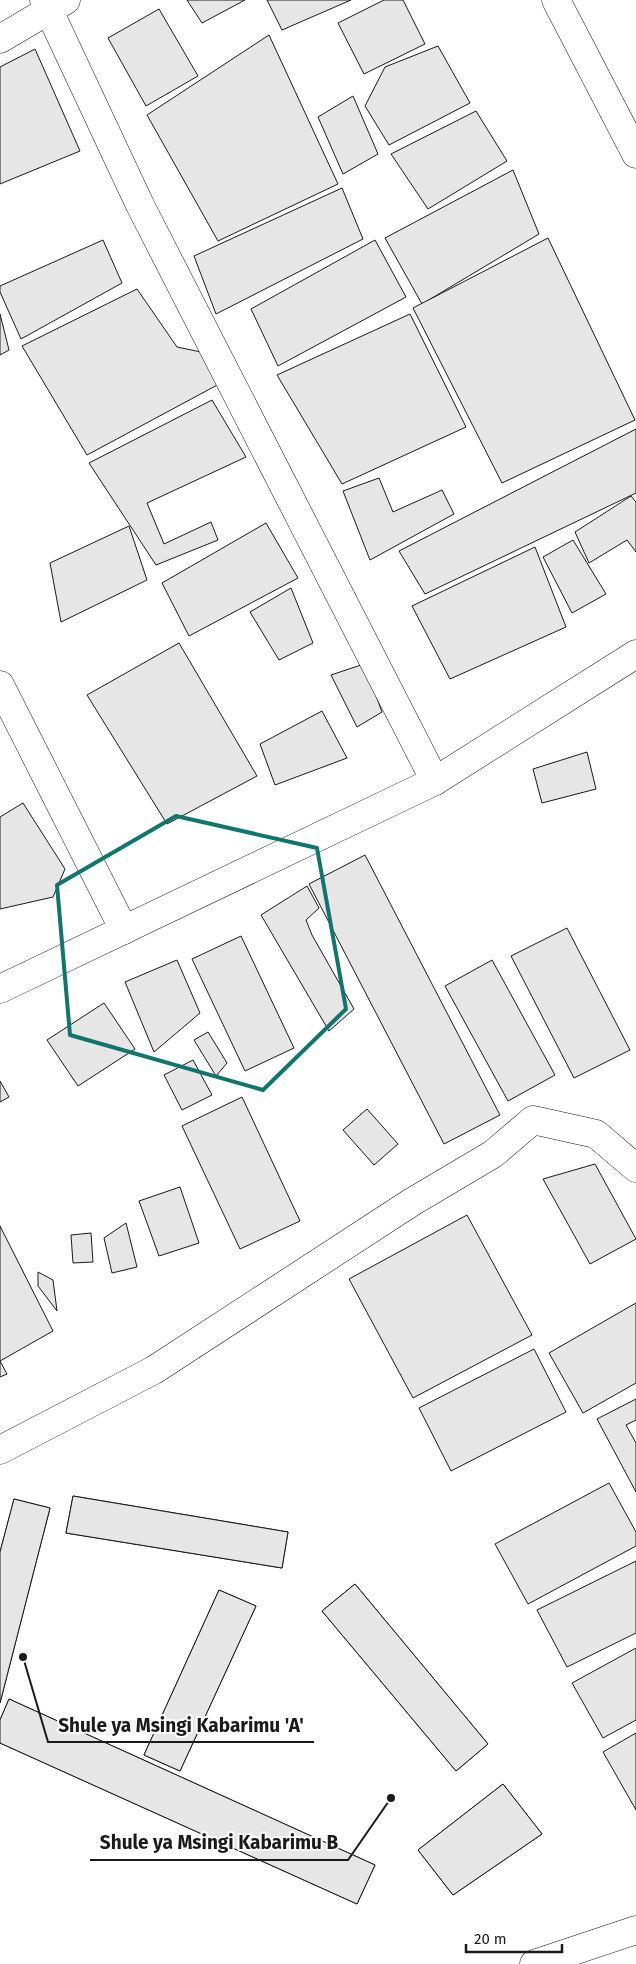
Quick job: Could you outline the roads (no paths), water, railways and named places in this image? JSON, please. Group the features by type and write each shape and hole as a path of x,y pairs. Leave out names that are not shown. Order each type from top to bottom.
{"main road":[{"path":"556,0 636,154"},
{"path":"0,39 53,3 140,205 435,781"},
{"path":"0,989 435,781 636,654"},
{"path":"0,685 124,930"},
{"path":"0,1450 154,1370 412,1202 493,1154 533,1120 596,1134 636,1168"},
{"path":"534,1964 636,1930"}],"place":[{"name":"Shule ya Msingi Kabarimu 'A'","path":"23,1657"},
{"name":"Shule ya Msingi Kabarimu B","path":"391,1798"}]}
